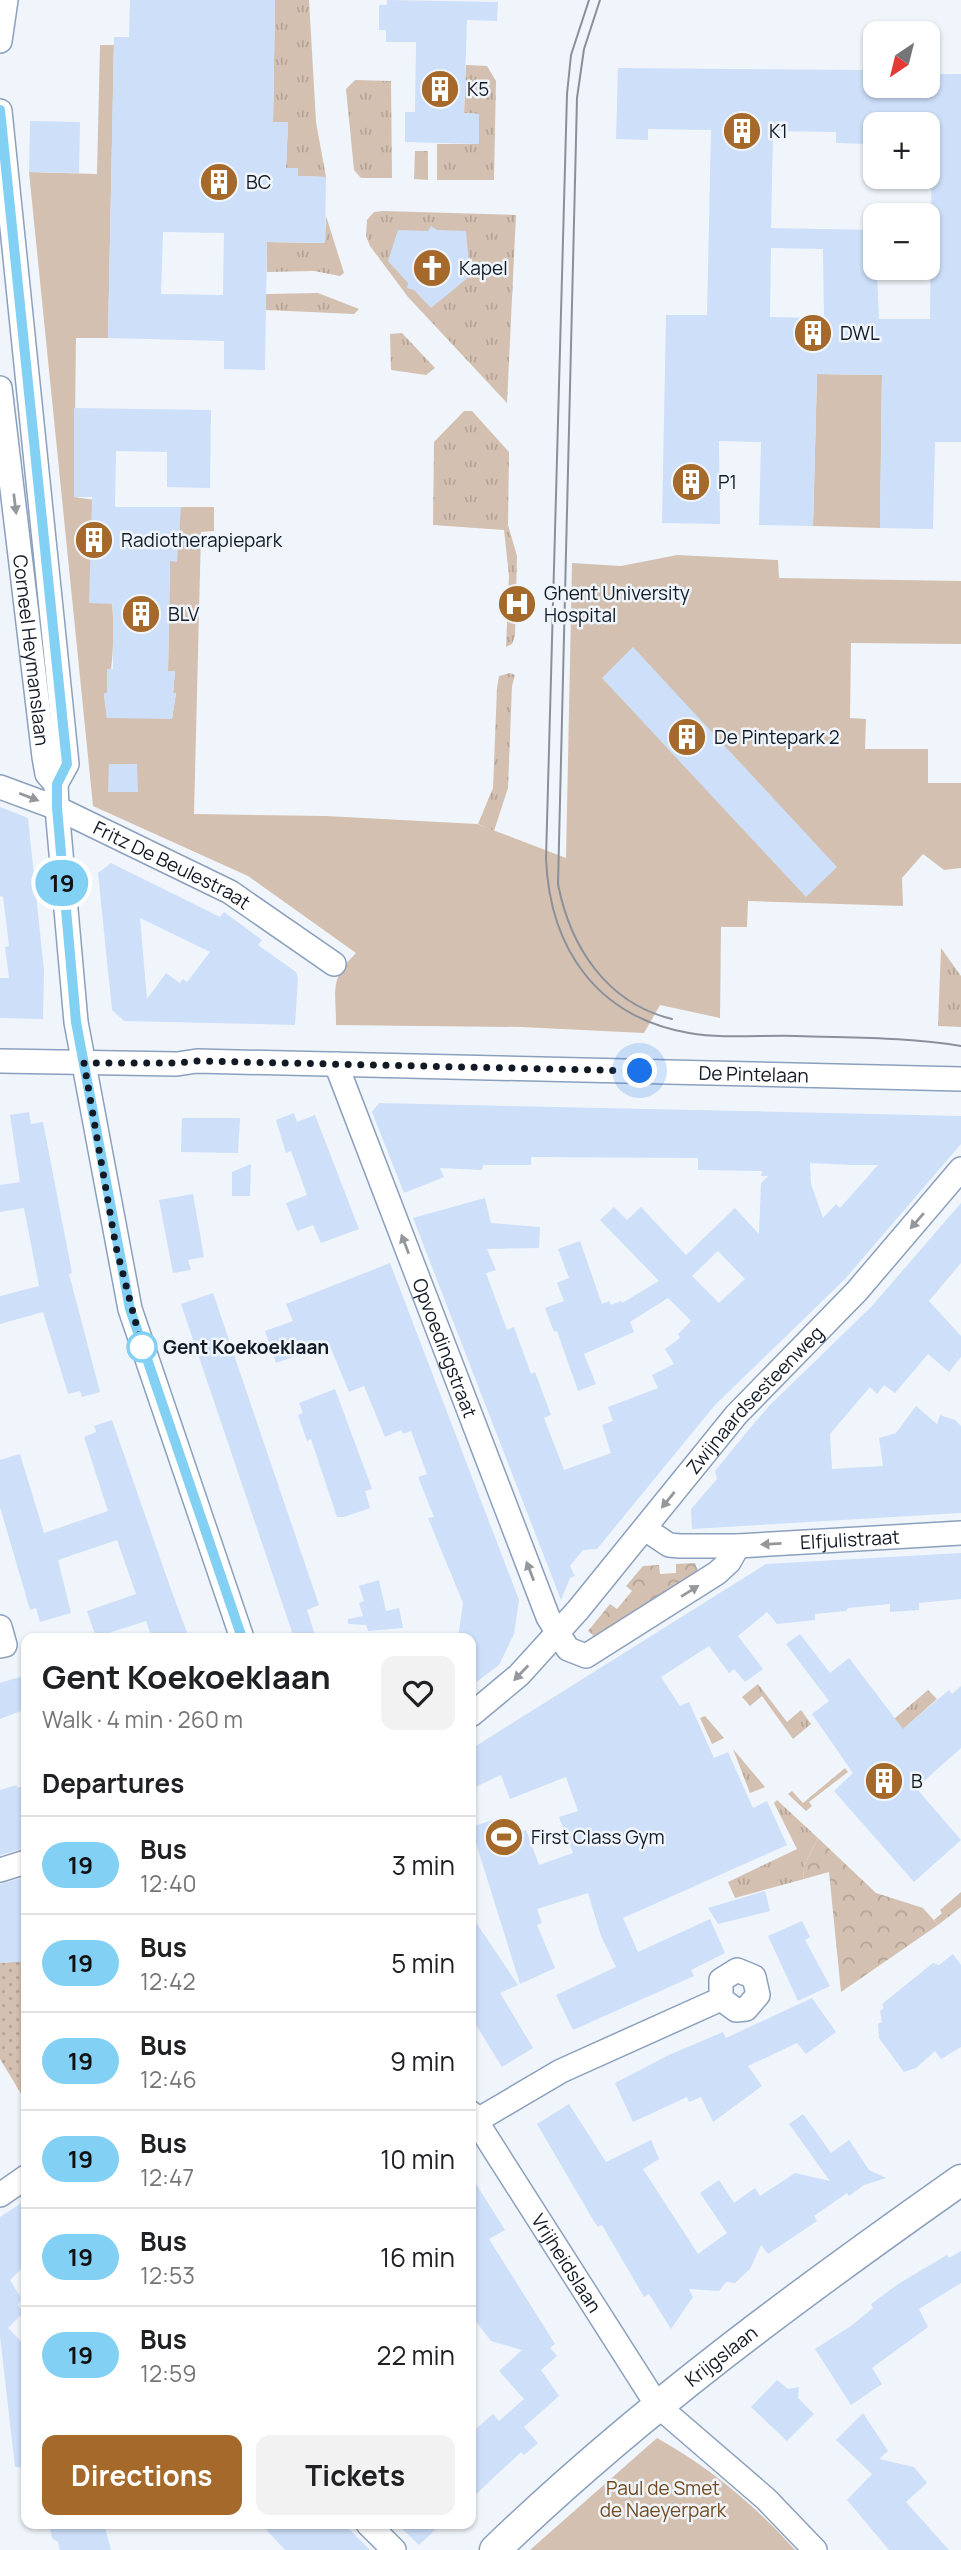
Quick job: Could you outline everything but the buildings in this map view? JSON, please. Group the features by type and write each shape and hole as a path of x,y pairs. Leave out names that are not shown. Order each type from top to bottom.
{"main road":[{"name":"Krijgslaan","path":"495,2550 550,2497 657,2405 805,2292 961,2180"}],"street":[{"path":"0,41 6,0"},
{"name":"Corneel Heymanslaan","path":"0,111 67,764 57,784 57,808 75,1014 130,1309 240,1633"},
{"name":"Corneel Heymanslaan","path":"0,388 44,757 47,774 57,784"},
{"name":"Fritz De Beulestraat","path":"0,787 57,808 230,892 334,964"},
{"name":"De Pintelaan","path":"0,1061 336,1064 961,1079"},
{"name":"Opvoedingstraat","path":"336,1064 556,1634"},
{"name":"Zwijnaardsesteenweg","path":"476,1712 519,1675 556,1634 736,1415 857,1291 961,1169"},
{"name":"Elfjulistraat","path":"645,1528 669,1545 738,1546 961,1533"},
{"path":"556,1634 568,1649 586,1656 717,1573 729,1562 738,1546"},
{"path":"0,1627 5,1645 0,1646"},
{"path":"0,1870 21,1864"},
{"name":"Vrijheidslaan","path":"476,2115 561,2071 721,1999"},
{"name":"Vrijheidslaan","path":"476,2122 657,2405 766,2499 815,2550"},
{"path":"0,2195 21,2180"},
{"path":"373,2529 394,2550"}],"green space":[{"path":"275,0 309,0 316,122 326,177 298,176 298,168 286,168 288,122 273,122"},
{"path":"100,45 114,45 108,338 76,338 74,497 102,501 113,622 111,670 107,693 104,694 107,718 172,718 176,693 173,693 175,671 168,671 170,561 177,561 177,542 180,541 178,507 214,507 214,531 201,532 194,814 326,816 477,824 566,858 572,563 621,566 677,555 778,560 779,578 961,581 961,644 851,643 850,718 866,719 865,749 928,749 928,783 961,783 961,868 944,870 923,854 902,878 903,906 748,901 747,927 721,927 720,1018 660,1005 644,1033 521,1027 336,1025 336,985 341,970 356,953 248,876 93,806 29,172 97,174"},
{"path":"466,65 487,66 496,81 494,180 437,180 437,144 478,144 479,114 464,113"},
{"path":"355,80 391,81 392,178 361,178 354,170 346,89"},
{"path":"415,151 428,151 428,180 414,179"},
{"path":"374,212 516,215 507,403 408,297 370,246 366,236 367,220"},
{"path":"326,216 344,273 340,276 314,271 267,272 267,242 325,243"},
{"path":"318,293 359,309 354,314 266,310 266,294"},
{"path":"402,333 435,368 426,375 391,370 390,334"},
{"path":"817,374 882,375 880,528 813,526"},
{"path":"464,411 472,411 509,452 508,525 517,556 515,636 512,644 506,647 509,576 504,530 433,525 434,442"},
{"path":"510,673 515,675 512,686 508,788 494,831 478,824 493,788 499,676"},
{"path":"941,948 961,976 961,1027 938,1026"},
{"path":"695,1563 699,1574 595,1637 588,1631 610,1604 617,1609 632,1591 626,1586 643,1566 659,1565 660,1574 676,1573 676,1564"},
{"path":"758,1684 787,1722 801,1710 811,1724 793,1739 762,1696 750,1706 742,1697"},
{"path":"928,1690 937,1699 883,1747 874,1736"},
{"path":"705,1716 724,1738 712,1744 700,1718"},
{"path":"733,1749 765,1787 750,1793"},
{"path":"845,1768 848,1772 809,1802 812,1806 806,1811 788,1794 792,1791 803,1803"},
{"path":"777,1800 818,1838 803,1868 804,1879 735,1898 728,1882 797,1849 774,1803"},
{"path":"818,1838 876,1893 923,1908 938,1925 841,1992 829,1872 804,1879 803,1868"},
{"path":"961,1892 961,1907 938,1925 934,1920 942,1913 940,1910"},
{"path":"21,1961 21,2094 0,2059 0,1963"},
{"name":"Paul de Smet de Naeyerpark","path":"657,2438 695,2461 730,2488 795,2550 530,2550"}],"tram line":[{"path":"589,0 571,55 567,94 546,859 557,922 569,949 585,974 604,995 628,1012 657,1025 715,1036 878,1038 961,1046"},
{"path":"600,0 584,49 577,98 558,884 572,929 595,969 610,986 628,1000 672,1019"}],"bus line":[{"name":"19","path":"0,110 67,764 57,784 57,808 76,1022 116,1247 130,1309 240,1633"}],"place":[{"name":"K5","path":"440,89"},
{"name":"K1","path":"742,131"},
{"name":"BC","path":"219,182"},
{"name":"Kapel","path":"432,268"},
{"name":"DWL","path":"813,333"},
{"name":"P1","path":"691,482"},
{"name":"Radiotherapiepark","path":"94,540"},
{"name":"Ghent University Hospital","path":"517,604"},
{"name":"BLV","path":"141,614"},
{"name":"De Pintepark 2","path":"687,737"},
{"name":"Gent Koekoeklaan","path":"142,1347"},
{"name":"B","path":"884,1781"},
{"name":"First Class Gym","path":"504,1837"}],"route":[{"path":"142,1347 116,1247 84,1063 197,1061 640,1071"}]}
